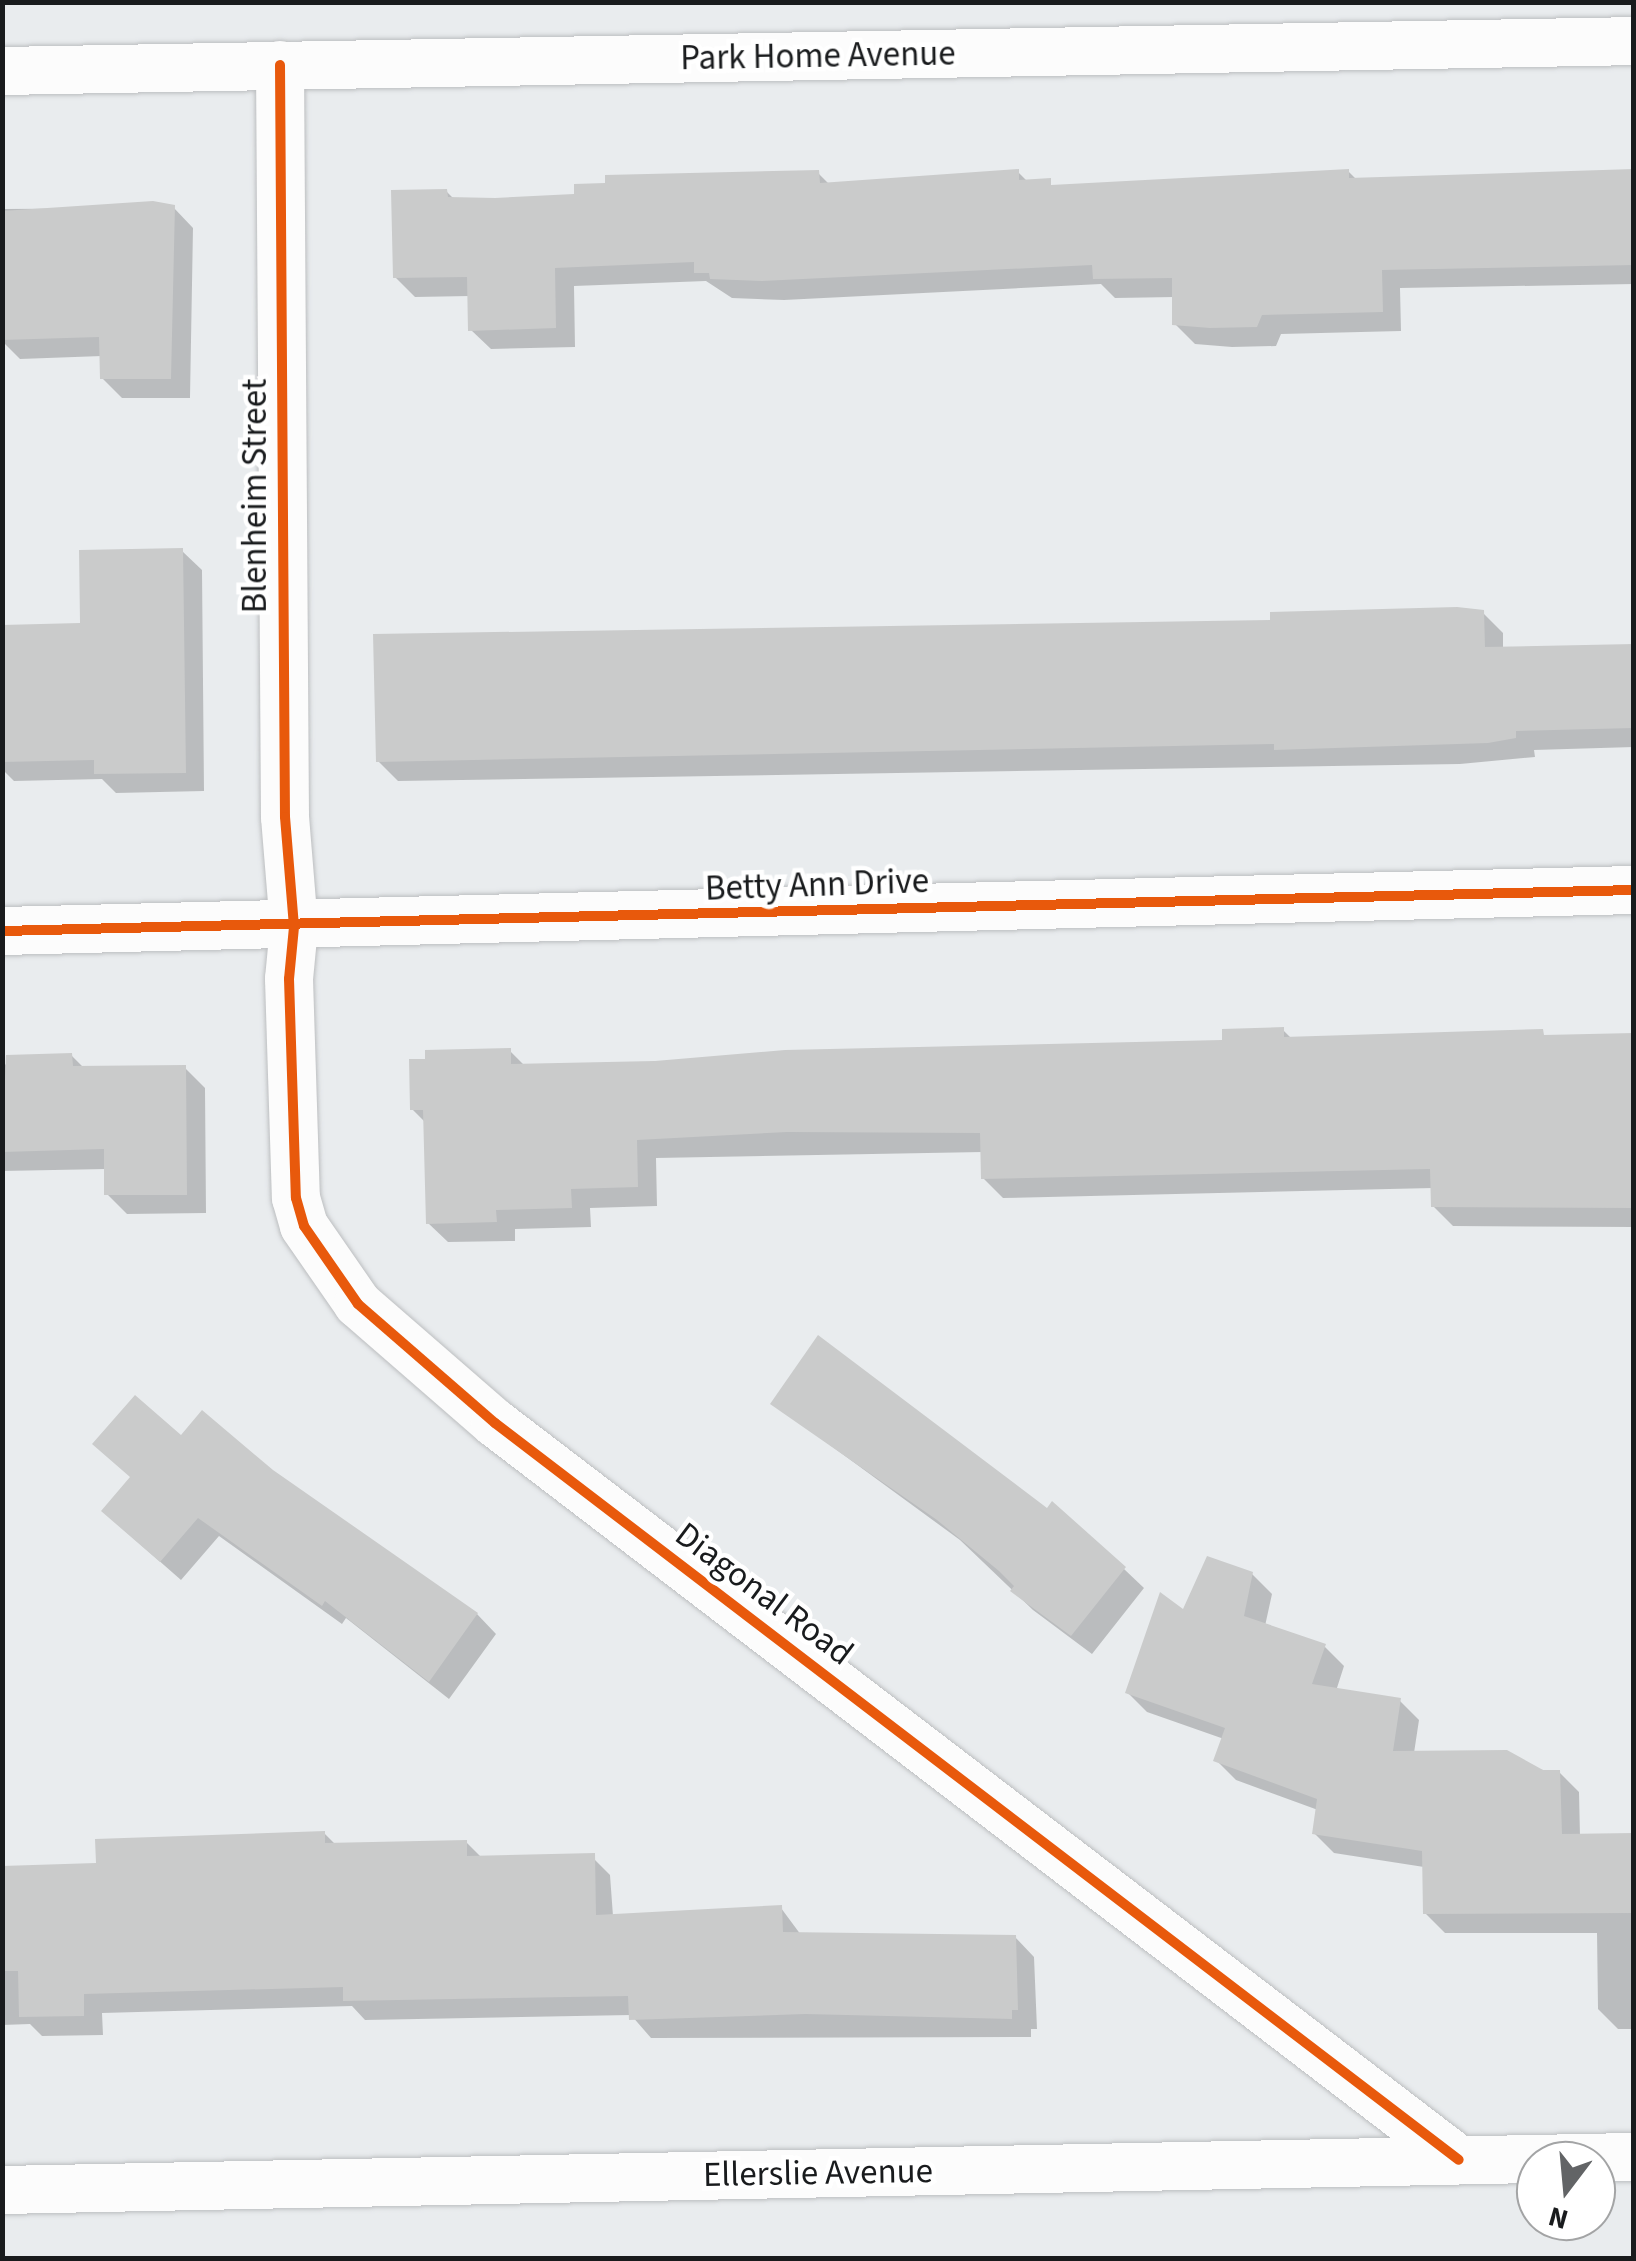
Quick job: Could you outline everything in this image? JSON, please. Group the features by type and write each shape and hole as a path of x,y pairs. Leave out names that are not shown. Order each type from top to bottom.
{"street":[{"name":"Park Home Avenue","path":"2,72 1634,42"},
{"name":"Blenheim Street","path":"280,65 285,817 294,927"},
{"name":"Betty Ann Drive","path":"2,931 294,927 1634,890"},
{"name":"Diagonal Road","path":"294,927 289,979 296,1198 304,1226 358,1304 511,1436 1459,2160"},
{"name":"Ellerslie Avenue","path":"2,2190 1634,2157"}],"building":[{"path":"1019,169 1019,180 1051,178 1051,185 1349,169 1349,178 1634,169 1634,265 1382,270 1383,312 1262,315 1257,327 1210,328 1172,325 1172,278 1093,279 1092,265 762,281 710,279 709,273 694,273 694,262 555,268 556,328 468,331 467,277 393,278 391,190 447,189 448,197 495,198 574,194 574,184 605,183 605,175 819,170 820,183"},
{"path":"153,201 175,205 171,379 100,379 99,337 2,340 2,211"},
{"path":"183,548 186,773 94,774 94,760 2,762 2,625 80,623 79,550"},
{"path":"1457,607 1484,610 1485,647 1634,644 1634,728 1516,731 1516,738 1488,743 1274,750 1274,744 376,762 373,634 1270,620 1270,612"},
{"path":"1284,1027 1284,1037 1543,1029 1544,1035 1634,1033 1634,1208 1431,1207 1430,1169 981,1179 980,1133 787,1132 637,1140 638,1187 571,1189 572,1208 496,1210 497,1222 426,1224 423,1110 410,1110 409,1059 425,1059 425,1050 511,1048 511,1064 655,1061 785,1050 1222,1040 1222,1029"},
{"path":"72,1053 73,1066 186,1065 187,1195 104,1195 104,1149 2,1152 6,1055"},
{"path":"818,1335 1047,1508 1052,1501 1126,1567 1071,1636 1010,1591 1014,1586 999,1571 937,1520 770,1404"},
{"path":"135,1395 181,1435 202,1410 273,1470 478,1613 429,1682 325,1601 322,1606 198,1518 160,1562 101,1511 130,1477 92,1444"},
{"path":"1207,1556 1253,1572 1244,1616 1326,1644 1312,1684 1401,1698 1393,1751 1507,1750 1543,1770 1560,1770 1562,1834 1634,1833 1634,1913 1423,1914 1422,1851 1312,1834 1317,1799 1213,1761 1225,1728 1125,1693 1160,1592 1183,1609"},
{"path":"325,1831 325,1843 467,1840 467,1856 595,1853 596,1915 782,1905 783,1932 1016,1935 1018,2010 1012,2010 1012,2019 805,2014 629,2020 628,1996 343,2001 343,1987 84,1994 84,2016 19,2017 18,1971 2,1971 2,1866 96,1863 95,1839"}],"cycle path":[{"path":"280,65 285,817 294,927 289,979 296,1198 304,1226 358,1304 495,1423 1459,2160"},
{"path":"2,931 1634,890"}]}
